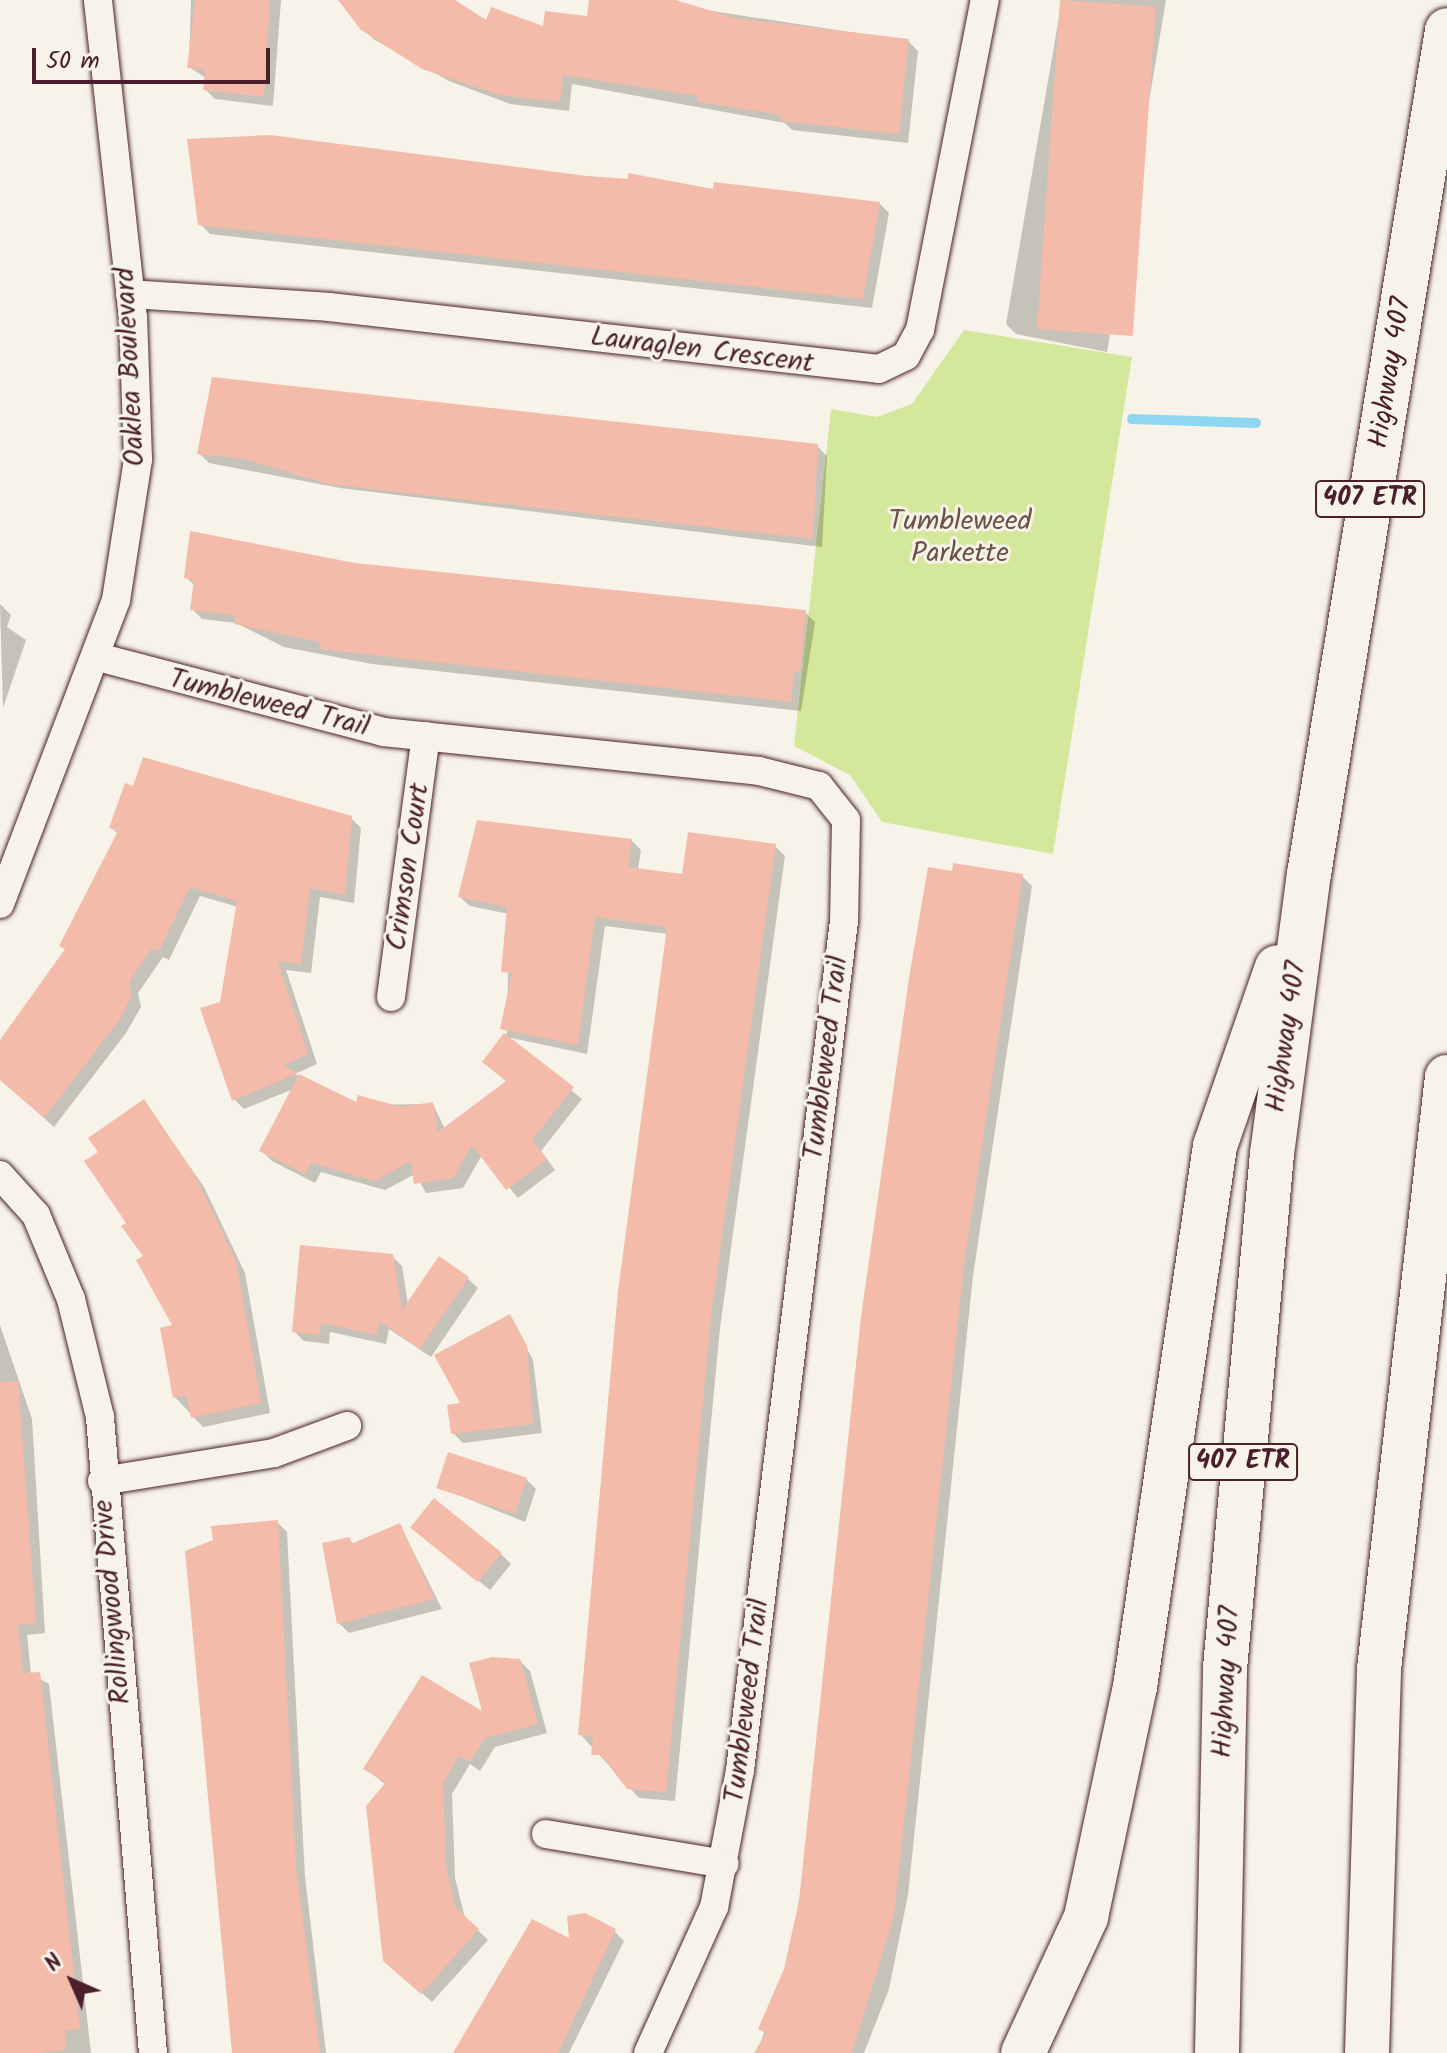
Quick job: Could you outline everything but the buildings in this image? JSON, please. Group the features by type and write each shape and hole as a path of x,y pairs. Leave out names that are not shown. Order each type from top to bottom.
{"highway":[{"name":"Highway 407","path":"1217,2053 1225,1668 1272,1154 1309,874 1447,30"},
{"path":"1023,2053 1086,1917 1135,1687 1215,1146 1309,874"},
{"path":"1367,2053 1379,1669 1447,1077"}],"street":[{"name":"Oaklea Boulevard","path":"0,904 98,657 127,552 138,459 130,294 98,0"},
{"name":"Lauraglen Crescent","path":"130,294 329,307 879,369 906,356 920,330 985,0"},
{"name":"Tumbleweed Trail","path":"98,657 185,685 426,736 759,771 819,786 846,820 844,921 725,1864 714,1907 648,2053"},
{"name":"Crimson Court","path":"391,997 426,736"},
{"name":"Rollingwood Drive","path":"0,1175 36,1215 71,1299 100,1417 102,1481 153,2053"},
{"path":"102,1481 274,1453 347,1426"},
{"path":"546,1834 725,1864"}],"green space":[{"name":"Tumbleweed Parkette","path":"964,330 1132,357 1053,854 882,822 850,775 794,746 831,409 877,417 912,404"}],"waterway":[{"path":"1132,419 1256,423"}]}
